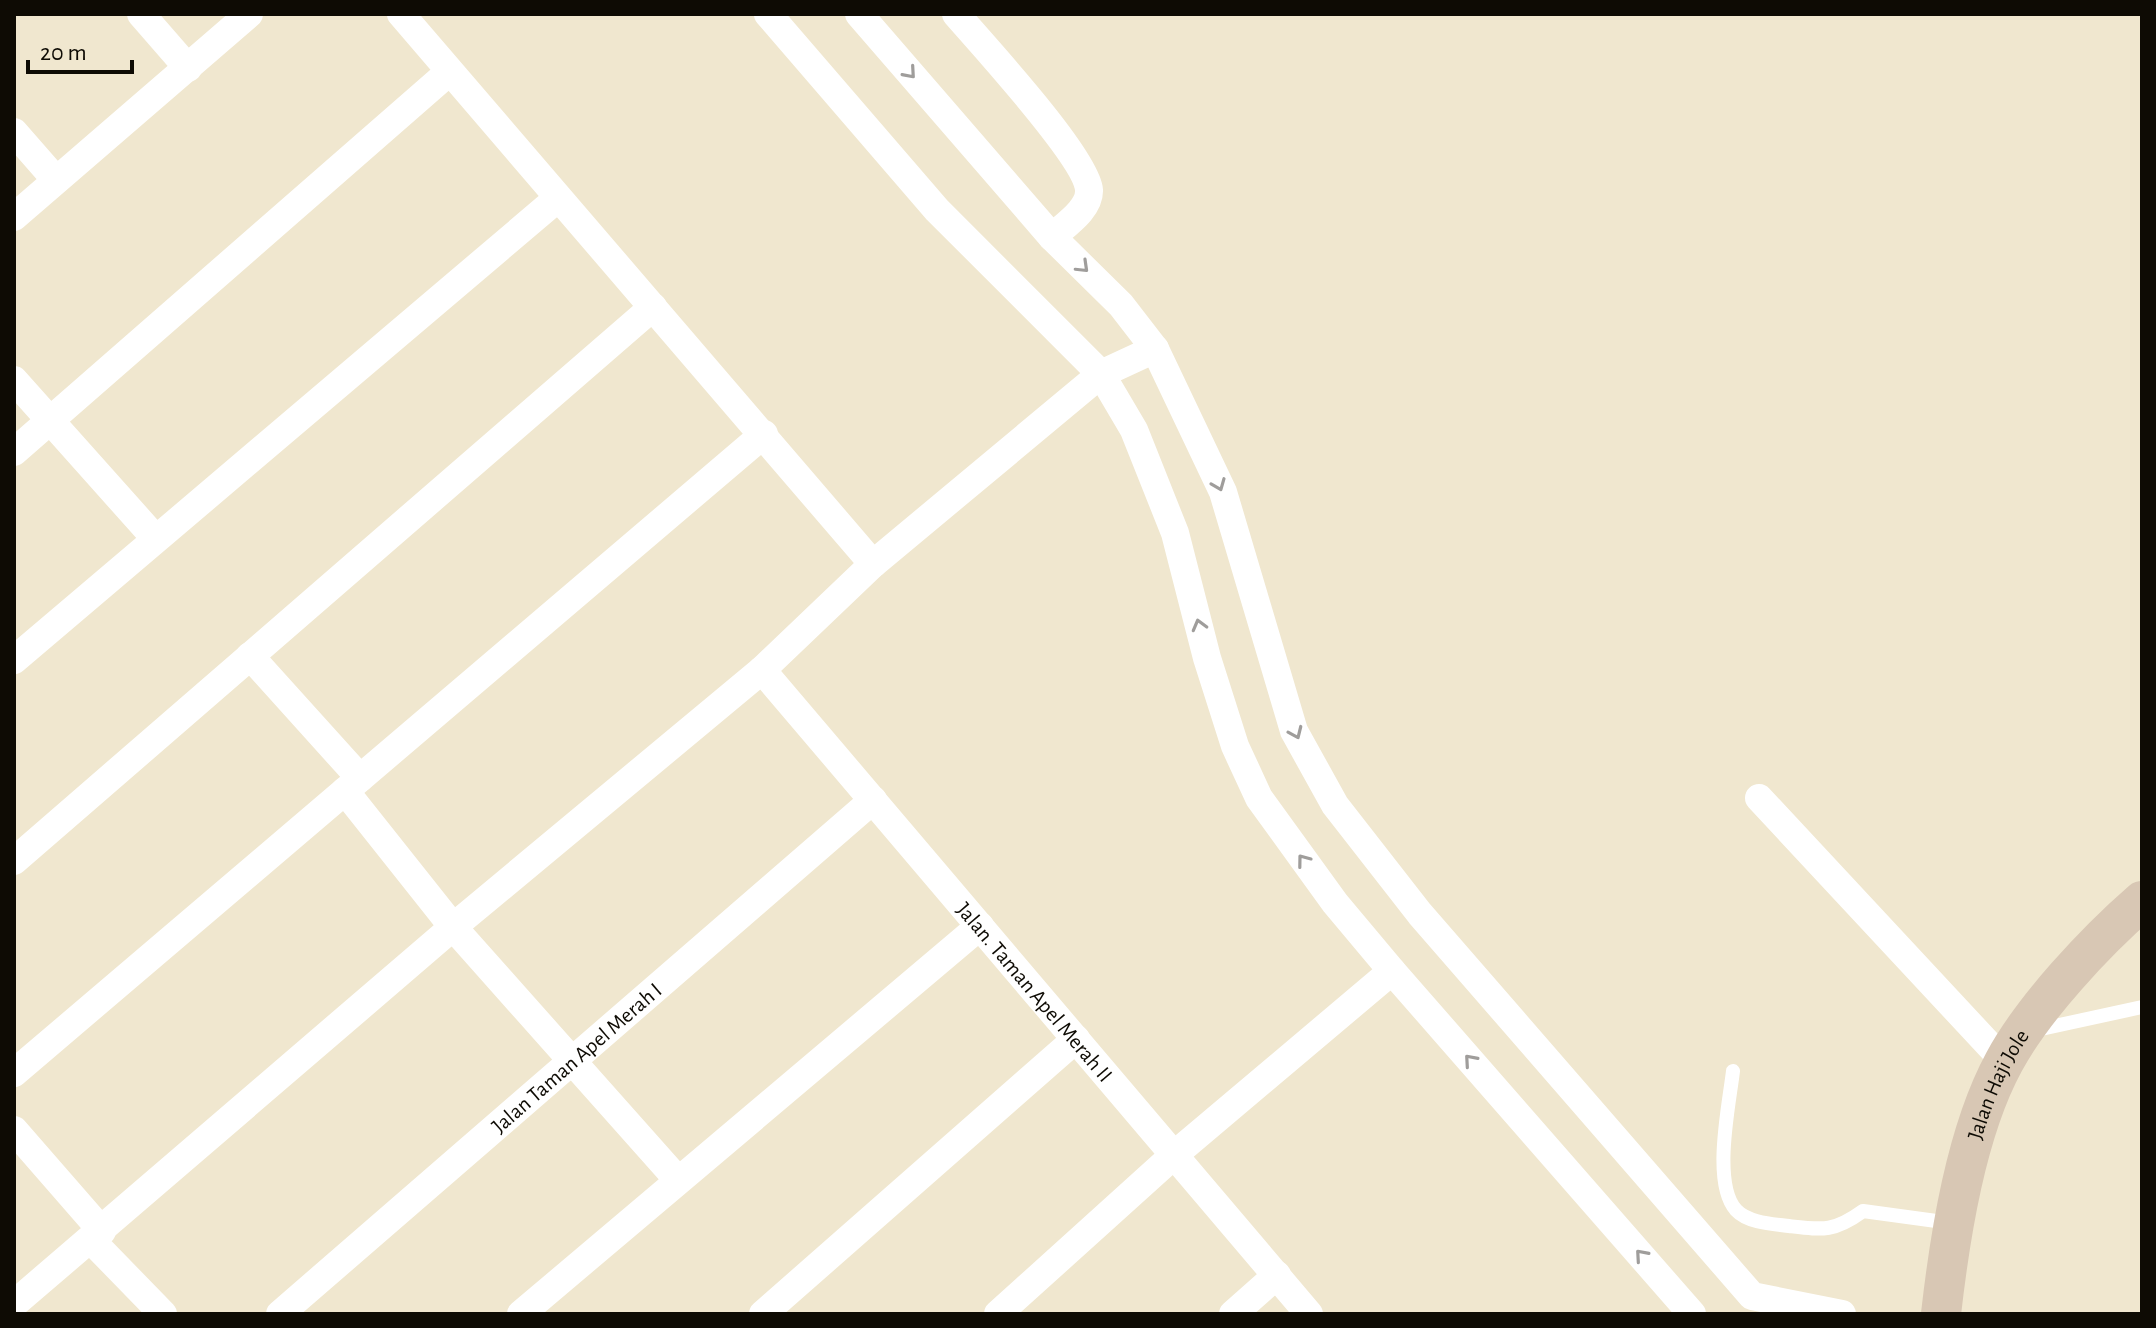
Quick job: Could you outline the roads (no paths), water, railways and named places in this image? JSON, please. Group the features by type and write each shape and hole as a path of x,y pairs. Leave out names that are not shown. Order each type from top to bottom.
{"main road":[{"name":"Jalan Haji Jole","path":"1941,1314 1951,1223 1986,1105 2014,1047 2070,973 2142,901"}],"street":[{"path":"141,14 188,68"},
{"path":"14,217 249,14"},
{"path":"401,14 873,564"},
{"path":"768,14 937,210 1101,374 1134,430 1175,533 1226,716 1259,798 1335,903 1392,971 1692,1314"},
{"path":"859,14 1052,237 1121,305 1155,349 1223,492 1294,731 1335,805 1420,914 1751,1305 1842,1314"},
{"path":"958,14 1025,94 1085,173 1089,193 1082,209 1052,237"},
{"path":"14,452 449,72"},
{"path":"14,132 56,180"},
{"path":"14,660 558,198"},
{"path":"14,861 653,307"},
{"path":"14,1304 453,927 762,670 873,564 1101,374 1155,349"},
{"path":"14,380 155,538"},
{"path":"14,1073 764,434"},
{"path":"250,656 353,784 453,927 678,1180"},
{"name":"Jalan. Taman Apel Merah II","path":"762,670 1309,1314"},
{"path":"1759,798 2014,1047"},
{"name":"Jalan Taman Apel Merah I","path":"280,1314 873,800"},
{"path":"521,1314 980,926"},
{"path":"998,1314 1174,1155 1392,971"},
{"path":"767,1313 1076,1039"},
{"path":"14,1130 96,1236 163,1314"},
{"path":"1233,1314 1277,1275"}],"lane":[{"path":"2014,1047 2142,1007"},
{"path":"1733,1071 1724,1186 1737,1211 1760,1222 1825,1230 1843,1226 1863,1211 1951,1223"}]}
